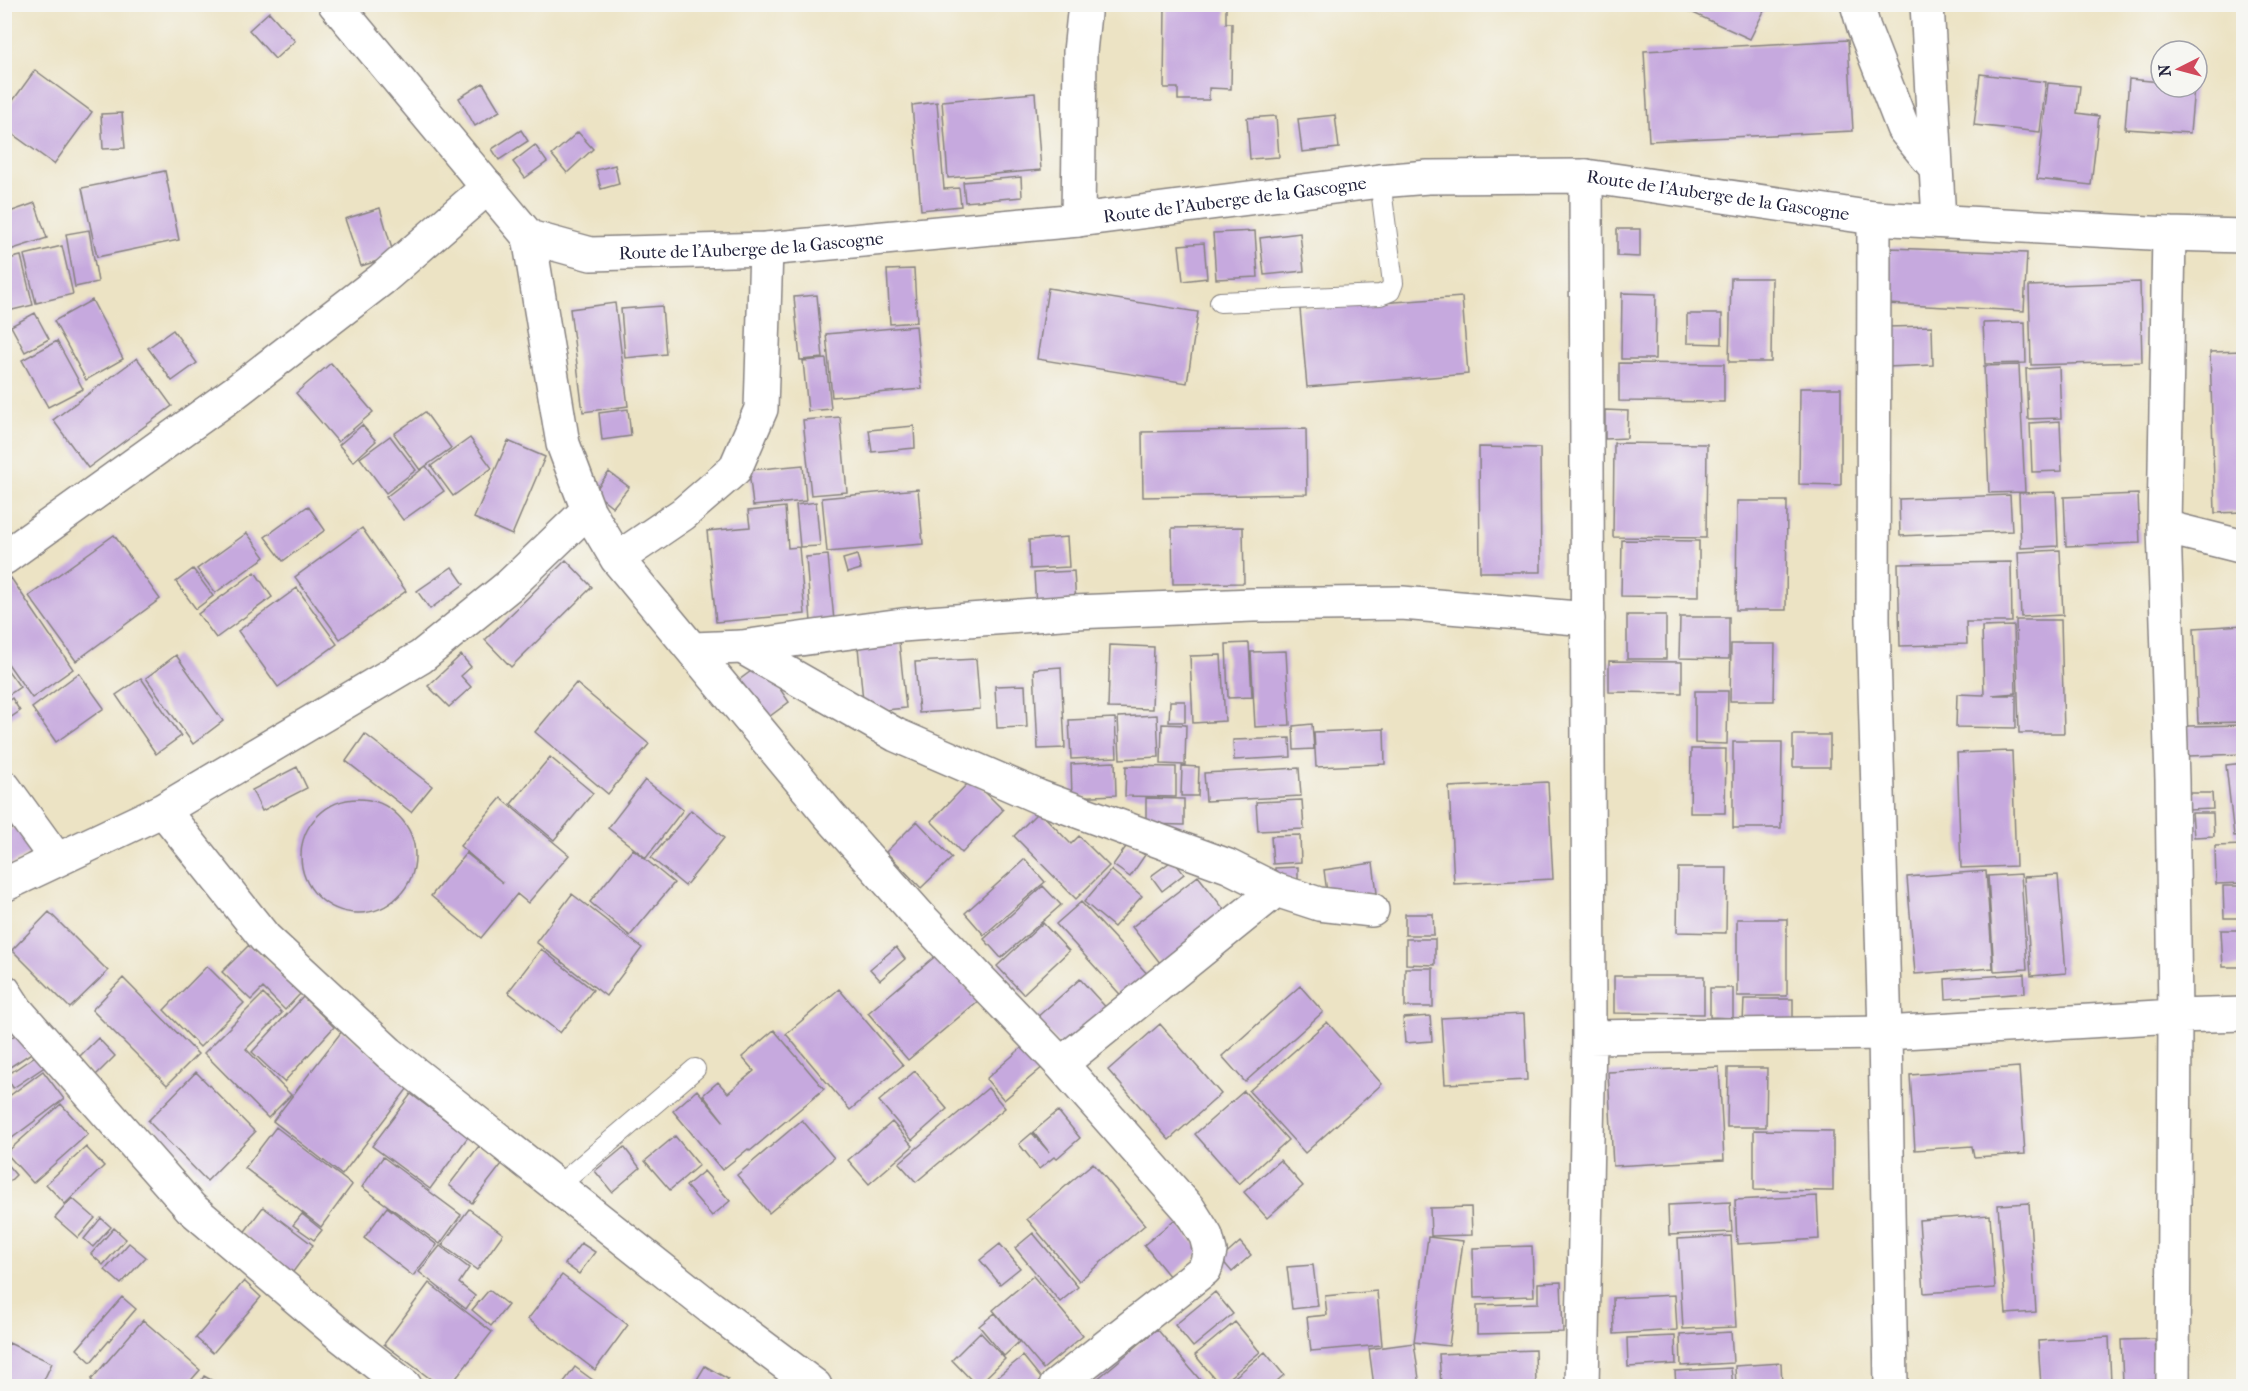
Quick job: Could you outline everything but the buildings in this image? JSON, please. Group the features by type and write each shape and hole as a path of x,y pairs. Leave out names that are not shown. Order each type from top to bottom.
{"street":[{"path":"335,4 529,237 563,444 588,510 617,559 845,833 920,917 1061,1064 1189,1209 1206,1236 1210,1251 1205,1269 1056,1386"},
{"path":"1078,220 1080,52 1085,4"},
{"path":"1857,4 1903,128 1936,168"},
{"path":"1927,4 1939,221"},
{"path":"1582,1386 1589,1037 1586,176"},
{"name":"Route de l'Auberge de la Gascogne","path":"529,237 591,254 766,249 1078,220 1380,181 1428,177 1586,176 1874,218 2244,236"},
{"path":"4,558 234,393 382,279 488,188"},
{"path":"1874,218 1873,620 1885,1034 1891,1386"},
{"path":"2169,234 2164,527 2172,780 2175,1016 2173,1386"},
{"path":"617,559 683,514 735,469 761,409 766,249"},
{"path":"4,885 163,810 422,657 510,585 588,510"},
{"path":"2164,527 2244,547"},
{"path":"693,649 742,647 902,626 1074,612 1253,605 1402,603 1588,619"},
{"path":"742,647 896,735 1039,797 1228,866 1276,890 1319,904 1371,910"},
{"path":"4,786 57,860"},
{"path":"163,810 209,871 265,938 389,1053 711,1308 815,1386"},
{"path":"1061,1064 1276,890"},
{"path":"4,991 17,1011 191,1208 339,1334 405,1386"},
{"path":"1589,1037 1885,1034 2175,1016 2244,1014"}],"lane":[{"path":"1220,302 1380,295 1390,291 1393,283 1380,181"},
{"path":"558,1186 695,1069"}]}
